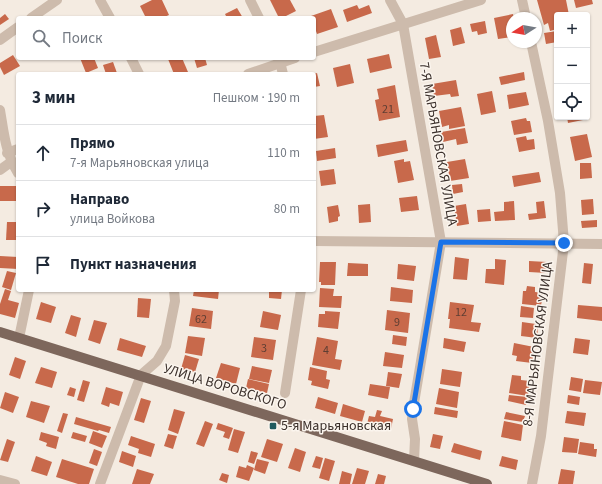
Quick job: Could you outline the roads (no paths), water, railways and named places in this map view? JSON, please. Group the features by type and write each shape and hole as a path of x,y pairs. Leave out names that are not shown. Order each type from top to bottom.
{"main road":[{"name":"УЛИЦА ВОРОВСКОГО","path":"0,332 487,484"}],"street":[{"path":"34,16 57,0"},
{"path":"100,0 109,16"},
{"path":"250,0 258,16"},
{"name":"7-Я МАРЬЯНОВСКАЯ УЛИЦА","path":"390,0 403,24 441,242 413,409 412,419 415,439 414,461"},
{"path":"316,51 481,0"},
{"path":"522,0 525,12"},
{"path":"0,40 16,28"},
{"name":"8-Я МАРЬЯНОВСКАЯ УЛИЦА","path":"532,484 541,436 564,243 560,193 533,48"},
{"path":"132,60 138,72"},
{"path":"253,72 280,60 283,72"},
{"path":"0,110 9,157 16,169"},
{"path":"0,170 9,157 16,151"},
{"path":"316,241 602,244"},
{"path":"19,338 29,292"},
{"path":"100,484 141,375 158,361 166,346 175,301 174,292"},
{"path":"285,393 301,292"},
{"path":"0,480 15,484"}],"place":[{"name":"5-я Марьяновская","path":"273,426"}]}
